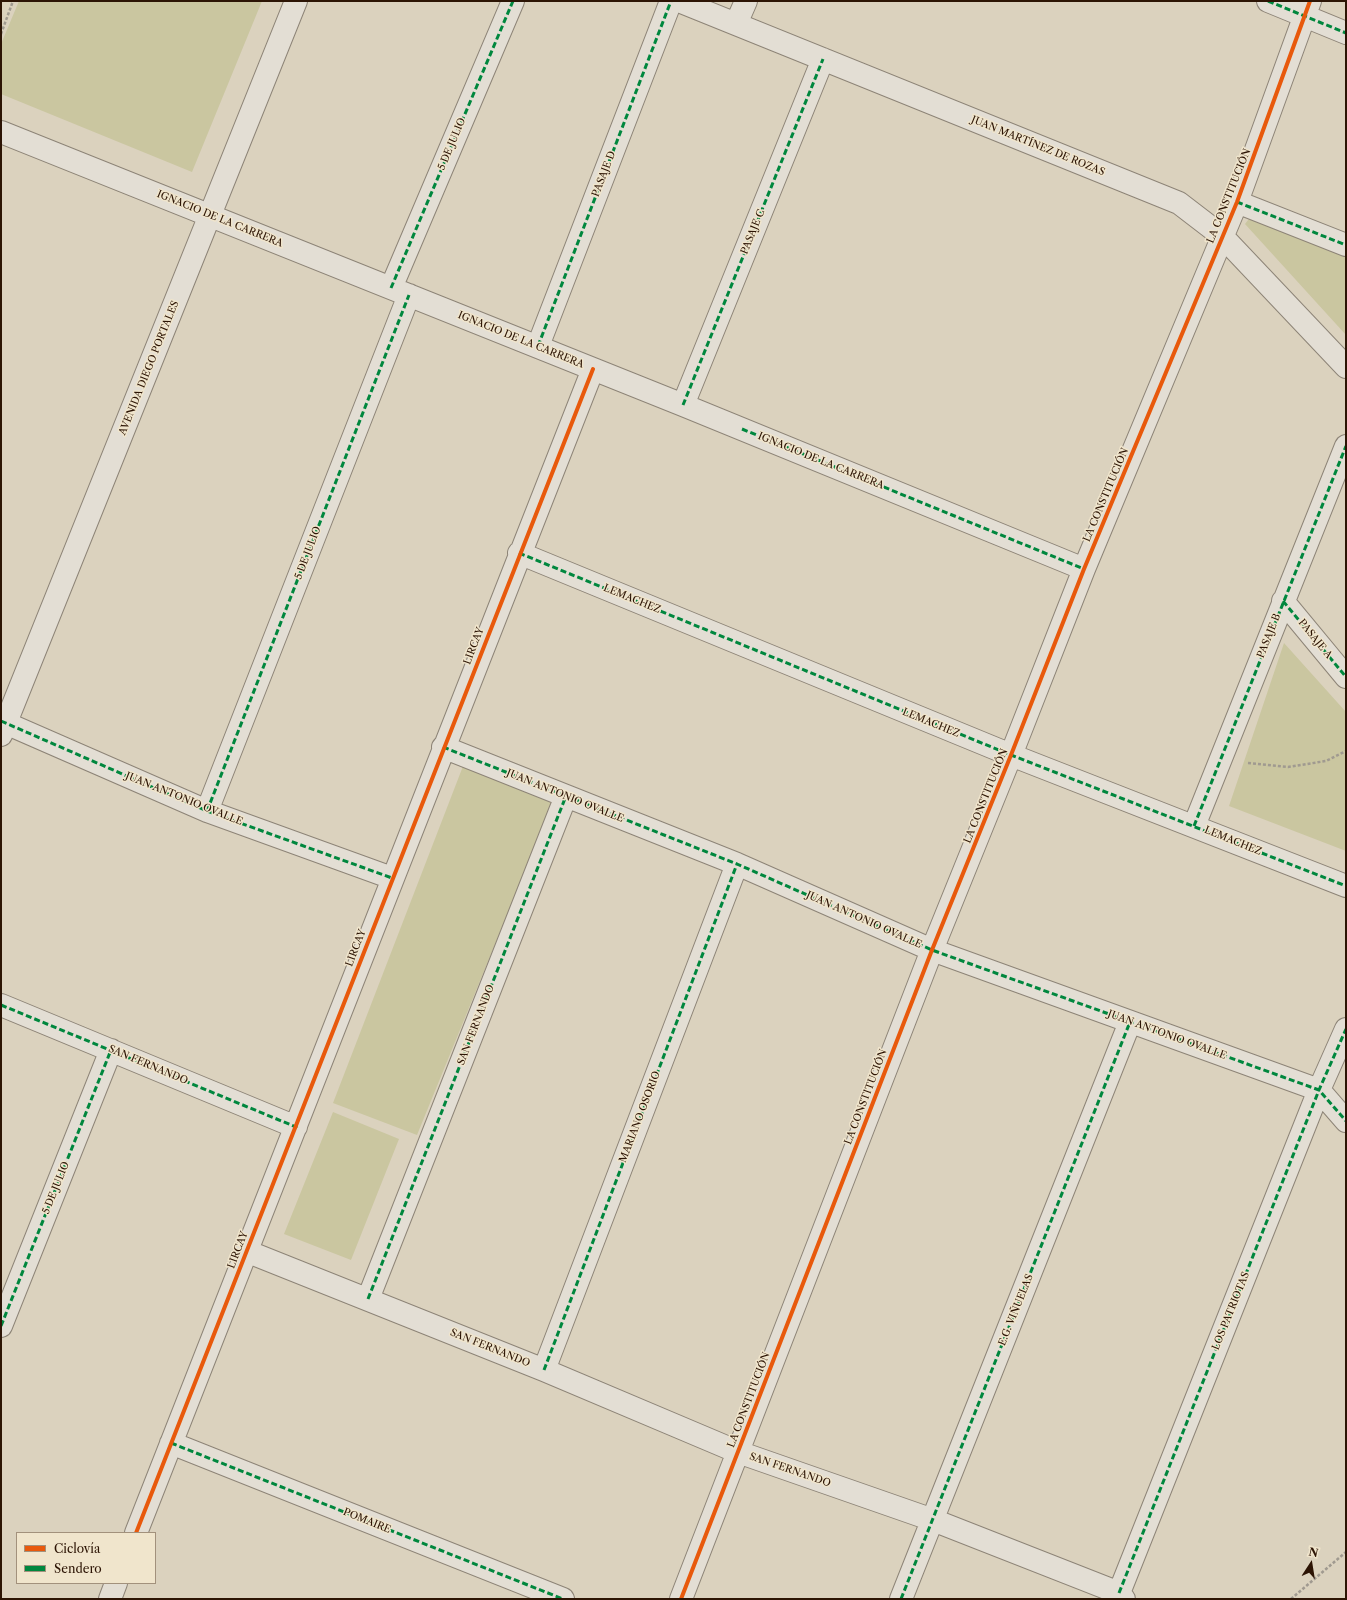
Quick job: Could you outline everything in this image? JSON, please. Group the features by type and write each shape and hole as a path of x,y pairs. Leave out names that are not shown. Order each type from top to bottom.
{"street":[{"name":"AVENIDA DIEGO PORTALES","path":"3,726 211,216 296,1"},
{"name":"5 DE JULIO","path":"207,811 400,291 512,1"},
{"name":"PASAJE D","path":"538,346 671,1"},
{"name":"JUAN MARTÍNEZ DE ROZAS","path":"678,1 1179,203 1222,236 1346,367"},
{"path":"736,24 746,1"},
{"path":"1268,1 1307,9 1346,33"},
{"name":"LA CONSTITUCIÓN","path":"681,1599 932,950 1084,569 1237,202 1307,9"},
{"name":"PASAJE C","path":"683,405 823,59"},
{"name":"IGNACIO DE LA CARRERA","path":"1,132 538,346 1084,569"},
{"path":"1237,202 1346,245"},
{"name":"LIRCAY","path":"136,1532 296,1127 519,553 593,369"},
{"name":"PASAJE B","path":"1194,826 1219,760 1346,446"},
{"name":"LEMACHEZ","path":"519,553 1011,755 1346,886"},
{"name":"PASAJE A","path":"1283,601 1346,677"},
{"name":"JUAN ANTONIO OVALLE","path":"3,726 207,811 392,878"},
{"name":"JUAN ANTONIO OVALLE","path":"443,748 736,864 932,950 1319,1090 1346,1121"},
{"name":"SAN FERNANDO","path":"368,1299 566,796"},
{"name":"MARIANO OSORIO","path":"544,1370 736,864"},
{"name":"SAN FERNANDO","path":"1,1005 296,1127"},
{"name":"E.G. VIÑUELAS","path":"901,1599 1130,1022"},
{"name":"LOS PATRIOTAS","path":"1122,1596 1319,1090 1346,1029"},
{"name":"5 DE JULIO","path":"1,1326 111,1050"},
{"name":"SAN FERNANDO","path":"246,1251 544,1370 738,1452 933,1520 1122,1596"},
{"name":"POMAIRE","path":"171,1443 563,1599"},
{"path":"110,1599 116,1584"}],"path":[{"path":"1,34 13,1"},
{"path":"1219,760 1288,767 1326,761 1346,751"},
{"path":"1291,1599 1346,1552"}],"shaded area":[{"path":"19,1 262,1 192,172 1,94 1,44"},
{"path":"1252,215 1346,254 1346,335 1245,224"},
{"path":"1284,643 1346,712 1346,851 1229,806"},
{"path":"465,761 554,800 417,1135 333,1103"},
{"path":"333,1112 399,1139 351,1260 284,1234"}],"marked path":[{"path":"391,288 513,1"},
{"path":"538,346 671,1"},
{"path":"1268,1 1346,33"},
{"path":"683,405 823,59"},
{"path":"1237,202 1346,245"},
{"path":"207,811 409,295"},
{"path":"742,429 1084,569"},
{"path":"1194,826 1346,446"},
{"path":"519,553 1011,755 1346,886"},
{"path":"1283,601 1346,677"},
{"path":"1,721 207,811 392,878"},
{"path":"443,747 737,864 932,950 1319,1090 1346,1121"},
{"path":"368,1299 566,796"},
{"path":"544,1370 737,864"},
{"path":"1,1005 296,1127 296,1125"},
{"path":"901,1599 1130,1022"},
{"path":"1119,1593 1319,1090 1346,1029"},
{"path":"1,1326 111,1050"},
{"path":"171,1443 563,1599"}],"cycle path":[{"path":"681,1599 932,950 1084,569 1237,202 1310,1"},
{"path":"136,1532 593,369"}]}
